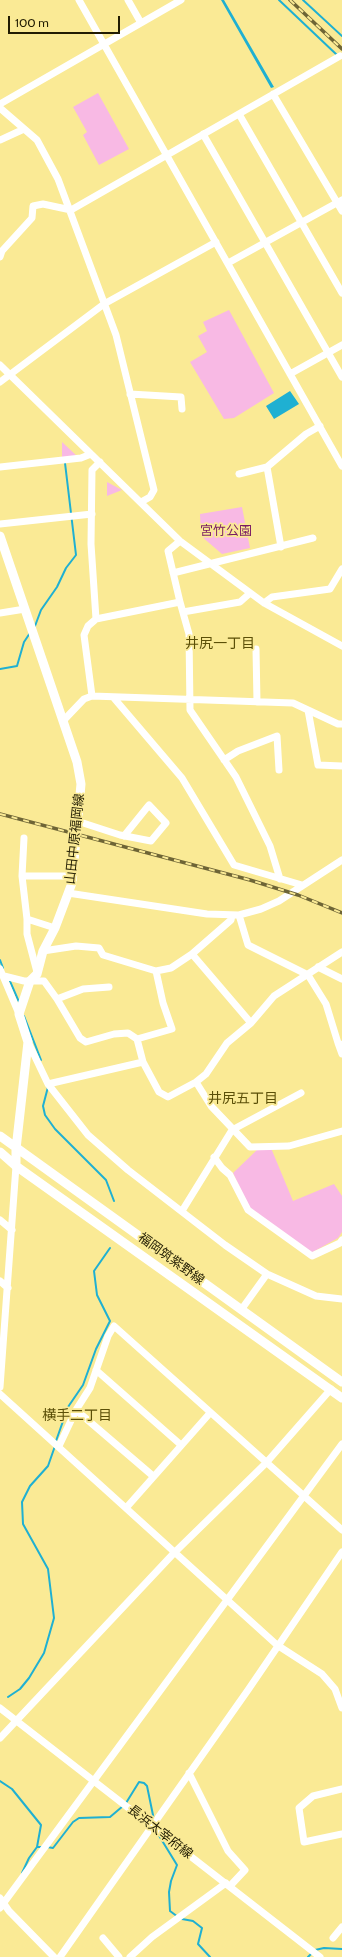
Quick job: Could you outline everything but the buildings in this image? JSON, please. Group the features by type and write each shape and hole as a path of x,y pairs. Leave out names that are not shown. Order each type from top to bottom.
{"main road":[{"name":"山田中原福岡線","path":"0,536 78,762 82,784 77,821 73,876 55,928 43,951 37,974 27,981 20,1010"},
{"path":"16,1166 16,1149 28,1042 20,1010"},
{"name":"福岡筑紫野線","path":"0,1136 241,1310 341,1379"},
{"name":"福岡筑紫野線","path":"0,1152 16,1166 342,1398"}],"street":[{"path":"79,0 342,466"},
{"path":"128,0 141,23"},
{"path":"0,104 178,1"},
{"path":"0,257 2,251 32,218 33,206 43,204 71,210 340,56"},
{"path":"272,94 340,201 342,211"},
{"path":"0,108 37,140 58,179 71,210 116,335 154,490 150,497 141,502"},
{"path":"239,114 342,293"},
{"path":"0,140 24,129"},
{"path":"204,134 342,377"},
{"path":"228,263 340,201"},
{"path":"0,382 104,304 216,242"},
{"path":"290,374 342,345"},
{"path":"0,365 180,540 249,594 342,646"},
{"path":"130,394 181,397 182,409"},
{"path":"238,474 268,467 306,434 320,426"},
{"path":"0,468 81,458 91,454"},
{"path":"96,620 91,544 92,470 100,462"},
{"path":"268,467 281,547"},
{"path":"0,524 92,514"},
{"path":"173,573 313,538"},
{"path":"180,540 168,551 189,634 188,699 190,710 236,777 270,846 280,879"},
{"path":"264,603 272,597 330,589 340,570 342,569"},
{"path":"184,612 240,602 249,594"},
{"path":"92,696 84,632 88,626 96,620 180,602"},
{"path":"0,612 25,608"},
{"path":"256,649 257,702"},
{"path":"63,721 84,699 92,696 293,703 338,724 342,724"},
{"path":"113,697 182,778 234,865 302,885"},
{"path":"308,710 318,765 342,766"},
{"path":"224,760 238,750 277,736 279,770"},
{"path":"77,821 124,836 152,841 166,823 149,806 124,836"},
{"path":"24,838 22,876 27,919 27,934 37,974"},
{"path":"68,893 207,914 236,915 261,909 279,900 342,860"},
{"path":"22,876 73,876"},
{"path":"43,951 76,946 99,948 103,955 156,971 171,968 192,954 236,915"},
{"path":"236,915 248,946 308,975 326,1004 342,1054"},
{"path":"27,919 55,928"},
{"path":"2,974 27,981 44,981 57,999 80,1038 86,1042 114,1034 128,1033 137,1039 143,1062 159,1092 168,1097 196,1082 206,1074 227,1043 251,1023 274,996 342,952"},
{"path":"192,954 251,1023"},
{"path":"318,967 342,979"},
{"path":"137,1039 172,1029 163,1003 156,971"},
{"path":"2,974 20,1010"},
{"path":"57,999 83,989 109,987"},
{"path":"28,1042 47,1082 88,1135 128,1170 225,1245 267,1274 316,1296 342,1299"},
{"path":"47,1082 143,1062"},
{"path":"196,1082 211,1106 250,1148 289,1146 342,1131"},
{"path":"182,1211 232,1130 301,1093"},
{"path":"214,1157 222,1168 230,1175 248,1210 312,1256 340,1243 342,1240"},
{"path":"0,1387 2,1338 8,1288 16,1166"},
{"path":"0,1220 12,1230"},
{"path":"241,1310 267,1274"},
{"path":"0,1281 8,1288"},
{"path":"56,1444 90,1388 108,1336 114,1326 342,1530"},
{"path":"96,1370 181,1445"},
{"path":"0,1738 174,1553 266,1463 331,1389"},
{"path":"0,1394 277,1645 322,1674 335,1689 342,1708"},
{"path":"76,1410 154,1476"},
{"path":"126,1508 210,1413"},
{"path":"54,1957 2,1903 94,1782 342,1444"},
{"path":"60,1957 248,1690 277,1645 342,1552"},
{"name":"長浜太宰府線","path":"0,1708 320,1957"},
{"path":"130,1957 152,1936 228,1884 245,1870 228,1851 189,1773"},
{"path":"342,1789 313,1796 299,1808 304,1842 342,1834"},
{"path":"333,1938 342,1927"},
{"path":"103,1938 119,1957"}],"green space":[{"path":"98,93 129,149 99,165 83,135 87,132 73,107"},
{"path":"229,310 274,393 234,418 224,419 190,362 207,352 198,336 207,331 203,322"},
{"path":"62,442 78,457 62,458"},
{"path":"107,482 122,490 107,496"},
{"name":"宮竹公園","path":"242,507 250,548 222,554 201,536 200,514"},
{"path":"271,1148 293,1201 334,1184 342,1196 342,1232 338,1238 311,1253 249,1207 233,1173 258,1149"}],"water":[{"path":"221,0 224,0 274,87 271,88"},
{"path":"290,391 299,404 274,419 266,406"}],"waterway":[{"path":"279,0 337,55"},
{"path":"303,0 342,36"},
{"path":"35,626 41,610 57,587 66,568 76,555 65,463"},
{"path":"0,669 17,666 24,642 30,633"},
{"path":"0,960 3,968"},
{"path":"9,979 19,1002"},
{"path":"24,1016 41,1060"},
{"path":"48,1087 43,1106 45,1115 55,1129 106,1180 114,1201"},
{"path":"56,1441 68,1407 83,1385 96,1349 110,1321 97,1295 94,1271 110,1248"},
{"path":"8,1697 20,1689 29,1678 44,1653 54,1618 48,1569 23,1524 22,1502 30,1486 48,1466 55,1446"},
{"path":"0,1781 12,1789 41,1825 37,1847 29,1858 22,1873"},
{"path":"126,1803 139,1782 144,1783 147,1786 154,1820"},
{"path":"47,1847 53,1848 73,1822 79,1818 110,1817 123,1806"},
{"path":"158,1834 177,1865 171,1881 169,1892 170,1911 178,1917"},
{"path":"37,1847 42,1847"},
{"path":"182,1919 193,1921 202,1928 198,1944 210,1957"},
{"path":"315,1950 324,1948 342,1949"},
{"path":"308,1957 312,1953"}],"railway":[{"path":"290,0 342,49"},
{"path":"0,814 250,880 298,895 342,913"}],"district":[{"name":"井尻一丁目","path":"220,644"},
{"name":"井尻五丁目","path":"243,1099"},
{"name":"横手二丁目","path":"77,1416"}]}
